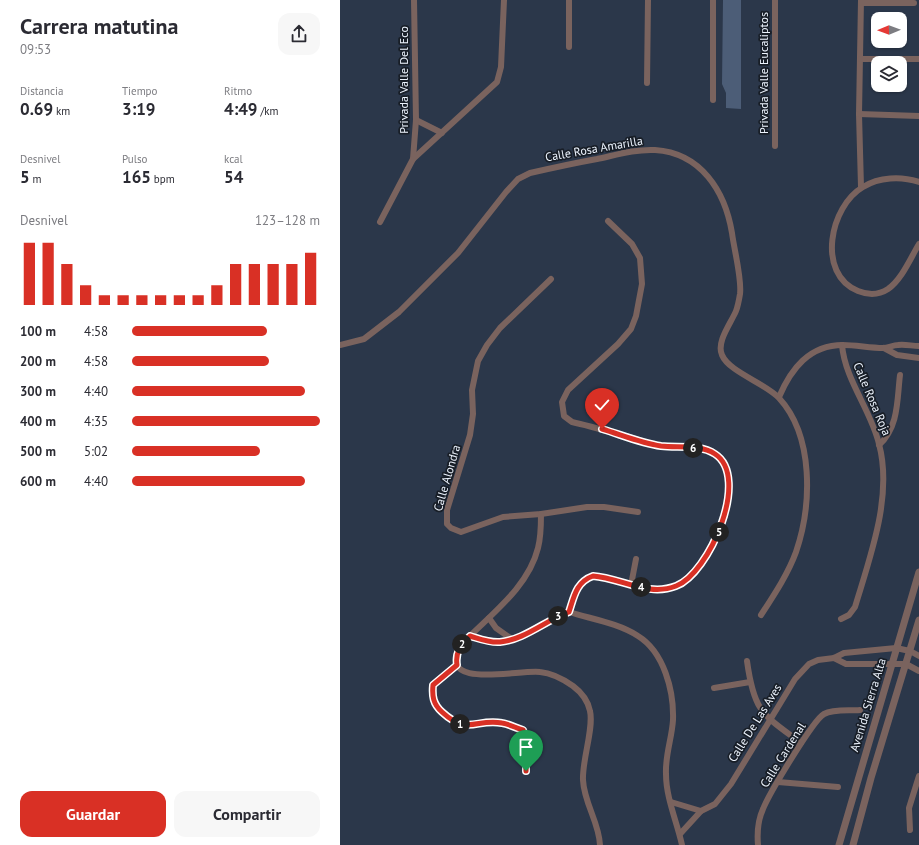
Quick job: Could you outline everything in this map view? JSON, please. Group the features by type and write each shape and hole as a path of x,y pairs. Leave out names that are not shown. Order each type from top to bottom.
{"street":[{"name":"Privada Valle Del Eco","path":"413,160 416,120 414,0"},
{"path":"380,222 413,160 497,82 501,67 504,0"},
{"path":"569,0 569,47"},
{"path":"647,83 648,0"},
{"path":"713,0 713,100"},
{"name":"Privada Valle Eucaliptos","path":"775,0 775,146"},
{"path":"861,187 859,114 861,1 914,4"},
{"path":"861,59 919,59"},
{"path":"859,114 919,116"},
{"path":"416,120 442,133"},
{"name":"Calle Rosa Amarilla","path":"340,345 364,339 399,312 458,253 518,179 530,173 636,151 654,150 669,152 685,158 716,184 729,215 740,292 737,309 720,345 721,353 729,365 757,381 778,397 788,410 799,433 805,455 808,482 804,518 796,552 774,595 761,615"},
{"path":"919,182 898,178 882,180 861,187 848,201 836,223 832,236 833,262 846,283 862,293 873,294 884,291 895,282 919,244"},
{"path":"569,612 577,589 587,578 601,577 648,589 668,589 678,586 690,576 711,547 721,528 729,485 724,464 719,457 708,450 649,443 572,422 564,416 562,402 568,390 618,344 631,329 636,316 642,284 640,258 632,244 608,221"},
{"name":"Calle Alondra","path":"551,279 500,328 487,345 478,361 472,390 473,414 470,435 446,518 451,528 461,532 503,517 541,514 587,507 604,507 638,512"},
{"path":"778,397 787,379 804,358 828,347 842,345 884,348 898,345 918,346 917,358 897,355 884,348"},
{"name":"Calle Rosa Roja","path":"841,619 849,615 855,607 878,529 882,488 880,444 869,414 846,368 842,345"},
{"path":"880,444 887,438 895,422 900,375"},
{"path":"541,514 540,541 533,562 516,589 470,636 457,652 457,665 460,670 471,675 529,671 550,674 573,686 581,694 588,706 591,720 583,770 583,782 585,793 598,829 600,845"},
{"path":"631,585 636,559"},
{"name":"Avenida Sierra Alta","path":"839,845 919,572"},
{"path":"470,636 487,641 500,642 513,640 569,612 626,630 639,637 658,658 668,682 672,700 673,719 666,768 671,802 682,845"},
{"path":"489,618 496,628 513,640"},
{"name":"Avenida Sierra Alta","path":"853,845 871,778 919,620"},
{"name":"Calle De Las Aves","path":"680,834 702,811 715,804 730,784 769,720 802,670 818,660 834,658 844,653 896,648 910,651 919,656"},
{"path":"862,652 862,664"},
{"name":"Calle De Las Aves","path":"834,658 846,664 906,664"},
{"path":"747,661 753,697 769,720 801,743"},
{"path":"906,664 919,671"},
{"path":"714,688 750,682"},
{"name":"Calle Cardenal","path":"758,845 758,823 762,810 801,743 820,716 829,712 860,710"},
{"path":"910,830 909,808 919,776"},
{"path":"778,782 838,787"},
{"path":"671,802 702,811"}],"lane":[{"path":"457,665 433,685 432,697 438,709 452,722 465,725 501,723 523,730 526,738 526,771"}],"shaded area":[{"path":"723,0 741,0 741,109 726,108 726,93 722,84"}],"route":[{"path":"526,771 526,738 523,730 501,723 465,725 452,722 438,709 432,697 433,685 444,674 457,665 456,658 460,646 470,636 487,641 500,642 513,640 557,616 569,612 579,584 587,578 593,576 648,589 668,589 678,586 687,580 694,572 711,547 721,528 729,485 724,464 719,457 714,453 701,448 661,446 602,429"}]}
